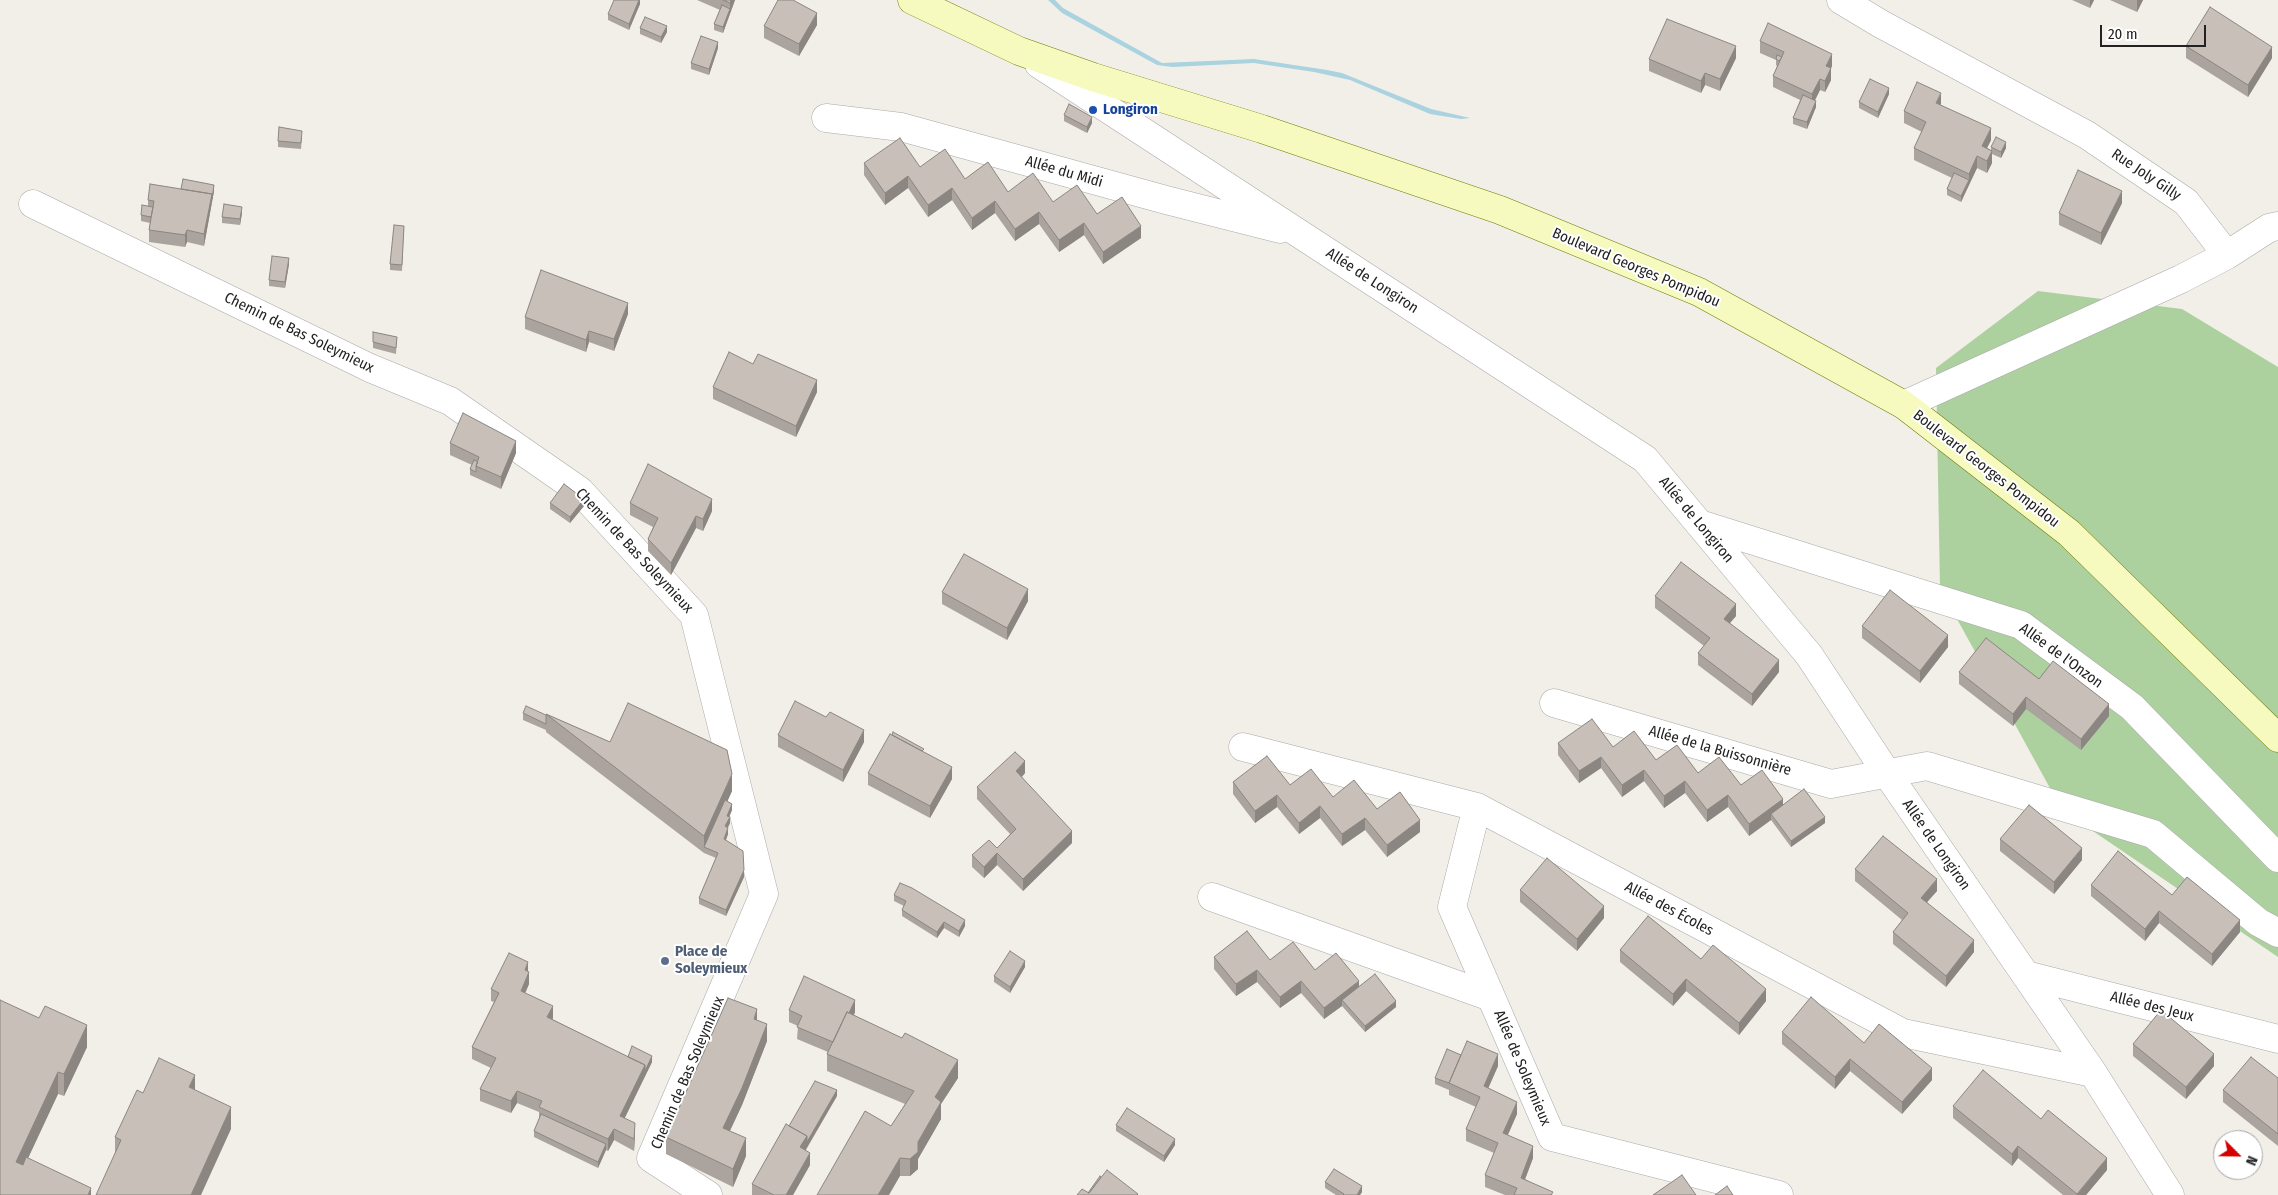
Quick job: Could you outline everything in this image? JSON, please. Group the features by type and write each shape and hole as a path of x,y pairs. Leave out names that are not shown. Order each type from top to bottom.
{"main road":[{"name":"Boulevard Georges Pompidou","path":"912,0 1019,51 1093,77 1262,129 1500,210 1699,292 1904,405 2068,533 2278,738"}],"street":[{"name":"Rue Joly Gilly","path":"1841,0 1881,24 2087,135 2186,202 2227,255"},
{"name":"Allée de Longiron","path":"1019,51 1645,459 1810,655 1886,772 2093,1073 2170,1195"},
{"name":"Allée du Midi","path":"826,118 901,127 1166,200 1301,234"},
{"name":"Chemin de Bas Soleymieux","path":"33,204 370,368 450,401 580,491 694,615 764,894 651,1158 708,1195"},
{"path":"1904,405 2181,279 2227,255 2269,228 2278,226"},
{"name":"Allée de l'Onzon","path":"1700,524 2021,625 2132,707 2278,858"},
{"name":"Allée de la Buissonnière","path":"1554,703 1831,784 1886,772"},
{"name":"Allée des Écoles","path":"1243,747 1477,807 1903,1033 2093,1073"},
{"path":"1886,772 1927,766 2153,834 2258,922 2278,933"},
{"name":"Allée de Soleymieux","path":"1477,807 1452,907 1552,1137 1779,1195"},
{"path":"1212,897 1491,997"},
{"name":"Allée des Jeux","path":"2026,975 2278,1039"}],"green space":[{"path":"2038,291 2182,309 2278,367 2278,957 2062,810 1940,588 1936,368"}],"water":[{"path":"1048,0 1055,0 1063,8 1162,63 1254,59 1327,70 1342,73 1431,109 1470,118 1461,119 1430,114 1350,80 1314,72 1254,63 1172,67 1157,65 1062,13"}],"building":[{"path":"614,0 639,0 629,24 608,14"},
{"path":"778,0 793,0 817,13 799,44 764,26"},
{"path":"722,5 730,9 723,27 714,24"},
{"path":"2210,7 2272,47 2248,85 2186,46"},
{"path":"645,17 667,26 661,37 640,28"},
{"path":"1667,19 1736,46 1720,79 1705,73 1701,81 1649,59"},
{"path":"1768,23 1832,54 1826,66 1831,68 1825,81 1820,79 1812,94 1773,76 1784,52 1760,41"},
{"path":"701,36 718,42 709,69 691,63"},
{"path":"1777,55 1782,57 1779,61 1776,59"},
{"path":"1870,79 1889,88 1878,112 1859,102"},
{"path":"1917,82 1941,93 1936,103 1991,128 1982,146 1992,151 1987,161 1977,156 1969,174 1914,148 1926,122 1904,111"},
{"path":"1803,95 1816,101 1807,122 1793,118"},
{"path":"1069,104 1092,117 1087,127 1064,115"},
{"path":"279,127 302,131 301,143 278,141"},
{"path":"1996,137 2006,142 2001,152 1991,147"},
{"path":"900,138 920,167 945,149 965,179 988,162 1008,192 1033,173 1053,202 1077,185 1097,214 1122,197 1141,226 1103,252 1084,223 1059,240 1039,212 1015,229 995,201 972,218 952,188 928,205 908,176 885,193 864,163"},
{"path":"2078,170 2122,191 2101,233 2059,213"},
{"path":"1954,173 1969,180 1961,196 1947,189"},
{"path":"183,179 214,185 212,199 212,194 181,189"},
{"path":"150,184 212,194 204,234 187,230 185,235 149,230 154,201 148,200"},
{"path":"224,204 242,207 240,219 222,217"},
{"path":"142,205 153,207 151,217 141,215"},
{"path":"394,225 404,226 402,265 390,264"},
{"path":"272,256 289,258 285,282 269,280"},
{"path":"541,270 628,303 614,339 589,331 586,340 525,317"},
{"path":"373,332 397,337 396,348 373,342"},
{"path":"729,352 753,364 758,354 817,380 796,426 713,387"},
{"path":"463,413 516,441 501,477 476,466 479,457 450,443"},
{"path":"474,460 478,462 476,472 470,469"},
{"path":"648,464 712,499 703,519 696,516 671,563 648,539 658,518 630,503"},
{"path":"564,484 584,499 570,517 550,503"},
{"path":"964,554 1028,589 1007,628 942,592"},
{"path":"1681,562 1736,604 1724,619 1779,660 1752,694 1698,653 1710,638 1655,596"},
{"path":"1890,590 1948,635 1920,671 1862,626"},
{"path":"1986,638 2039,679 2053,661 2109,704 2081,739 2026,697 2013,714 1959,672"},
{"path":"795,701 826,717 830,712 864,730 843,770 778,735"},
{"path":"628,703 727,750 732,774 704,836 546,714 610,742"},
{"path":"526,706 546,715 546,724 523,713"},
{"path":"1592,719 1613,747 1634,731 1656,760 1677,745 1698,773 1719,757 1741,785 1762,770 1783,799 1749,824 1728,795 1707,810 1685,781 1664,796 1644,770 1622,785 1601,757 1579,771 1558,743"},
{"path":"893,732 924,749 922,751 892,735"},
{"path":"890,734 952,767 930,806 868,773"},
{"path":"1015,752 1025,761 1016,771 1072,831 1023,879 997,853 984,867 972,855 989,840 997,848 1016,829 977,787"},
{"path":"1267,756 1290,785 1311,769 1333,797 1354,780 1377,809 1400,792 1420,820 1387,845 1365,818 1342,834 1320,806 1299,823 1277,795 1255,811 1233,782"},
{"path":"1804,789 1825,817 1791,841 1771,814"},
{"path":"725,800 732,804 727,816 730,817 725,826 728,828 724,839 743,851 744,870 726,910 699,898 718,853 704,847"},
{"path":"2029,805 2082,848 2054,882 2000,839"},
{"path":"1883,836 1937,879 1921,898 1974,940 1946,976 1893,932 1908,913 1855,869"},
{"path":"2118,851 2172,895 2187,877 2240,920 2212,954 2159,911 2145,929 2091,885"},
{"path":"1547,858 1604,906 1577,939 1520,890"},
{"path":"900,883 912,888 965,920 959,931 944,922 937,932 902,910 906,901 894,895"},
{"path":"1648,916 1701,959 1713,945 1766,989 1739,1023 1686,979 1673,994 1620,950"},
{"path":"1247,931 1270,960 1293,942 1315,970 1336,953 1359,981 1324,1008 1301,981 1280,997 1257,970 1236,984 1214,957"},
{"path":"1010,951 1025,961 1010,987 994,976"},
{"path":"509,953 528,962 525,970 529,972 521,991 553,1006 547,1017 645,1065 620,1116 635,1123 634,1139 614,1129 608,1139 539,1107 542,1101 517,1091 511,1101 480,1089 496,1058 472,1047 499,993 491,989"},
{"path":"1375,974 1396,1001 1365,1026 1342,1000"},
{"path":"804,976 855,1000 849,1013 847,1012 833,1042 797,1027 802,1016 789,1010"},
{"path":"1811,997 1864,1043 1879,1024 1932,1068 1902,1102 1850,1059 1835,1077 1782,1032"},
{"path":"728,998 757,1009 754,1019 767,1024 742,1088 723,1128 746,1138 733,1169 666,1137"},
{"path":"0,1000 39,1018 45,1006 87,1025 64,1074 58,1072 16,1162 23,1165 26,1157 91,1188 88,1195 0,1195"},
{"path":"2161,1010 2214,1054 2186,1087 2133,1044"},
{"path":"847,1012 902,1038 905,1033 958,1060 935,1097 941,1102 918,1142 918,1152 910,1159 900,1158 878,1195 817,1195 865,1111 891,1126 914,1091 827,1054"},
{"path":"1467,1041 1498,1054 1484,1086 1517,1102 1503,1133 1533,1146 1521,1178 1553,1192 1551,1195 1514,1195 1517,1188 1485,1175 1498,1143 1466,1129 1480,1097 1449,1083"},
{"path":"632,1046 652,1056 645,1071 645,1065 628,1057"},
{"path":"1447,1049 1461,1055 1449,1083 1435,1078"},
{"path":"2251,1057 2278,1078 2278,1134 2223,1090"},
{"path":"159,1058 195,1075 189,1087 231,1107 191,1195 96,1195 121,1140 115,1137 137,1090 143,1093"},
{"path":"1983,1070 2041,1119 2048,1110 2107,1158 2077,1194 2018,1146 2012,1154 1953,1106"},
{"path":"815,1081 837,1090 807,1142 807,1136 789,1126"},
{"path":"1127,1108 1175,1139 1164,1156 1116,1125"},
{"path":"541,1114 606,1144 598,1162 534,1131"},
{"path":"786,1124 807,1136 800,1147 810,1153 786,1195 774,1195 752,1184"},
{"path":"1334,1169 1362,1186 1357,1195 1343,1195 1325,1182"},
{"path":"1107,1170 1138,1194 1077,1195 1082,1189 1089,1193"},
{"path":"1682,1175 1696,1195 1653,1195"},
{"path":"1100,1176 1101,1177 1088,1193"},
{"path":"1727,1186 1733,1195 1715,1195"}],"place":[{"name":"Longiron","path":"1093,110"},
{"name":"Place de Soleymieux","path":"665,961"}]}
